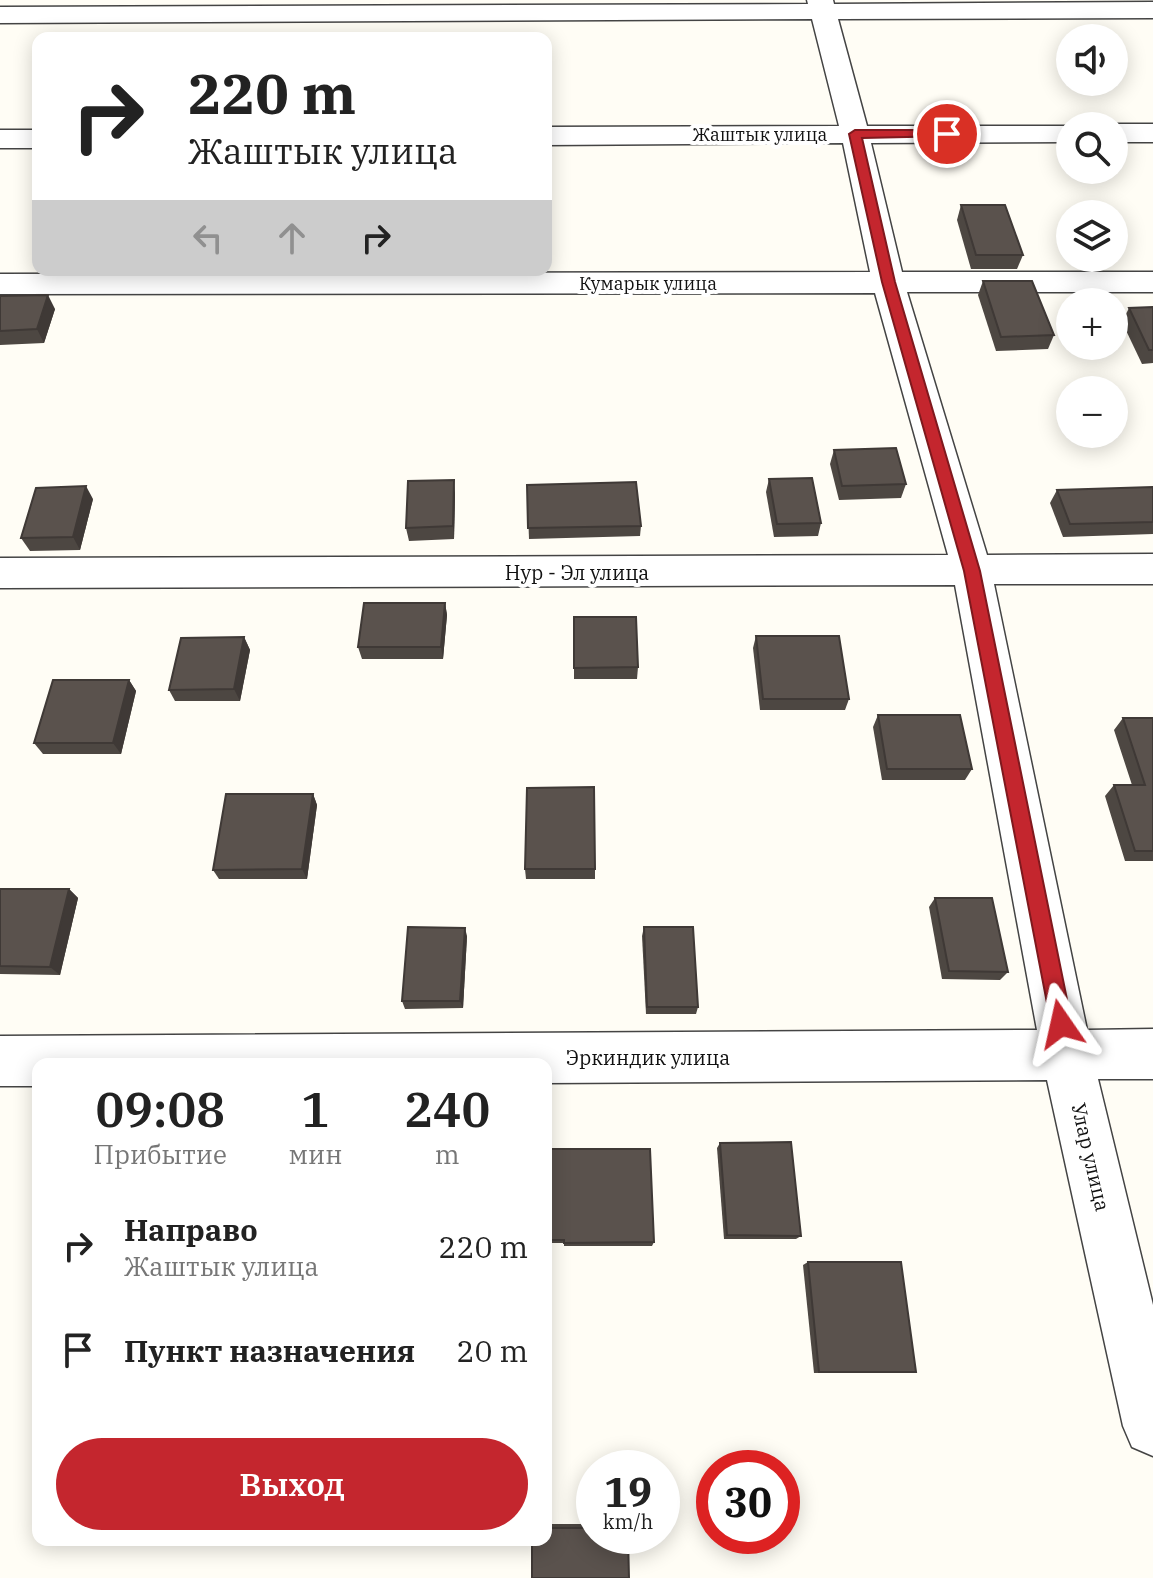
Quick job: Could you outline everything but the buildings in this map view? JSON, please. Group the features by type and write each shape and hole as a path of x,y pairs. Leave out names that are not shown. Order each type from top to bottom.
{"street":[{"path":"0,15 822,5 1153,10"},
{"name":"Улар улица","path":"822,5 888,282 972,571 1067,1055 1153,1426"},
{"name":"Жаштык улица","path":"552,136 1056,133"},
{"path":"1128,133 1153,133"},
{"path":"0,139 32,139"},
{"name":"Кумарык улица","path":"0,284 1153,282"},
{"name":"Нур - Эл улица","path":"0,573 1153,569"},
{"name":"Эркиндик улица","path":"534,1058 1153,1054"},
{"name":"Эркиндик улица","path":"0,1061 32,1061"}],"route":[{"path":"947,134 855,134 888,282 972,571 1061,1024"}]}
